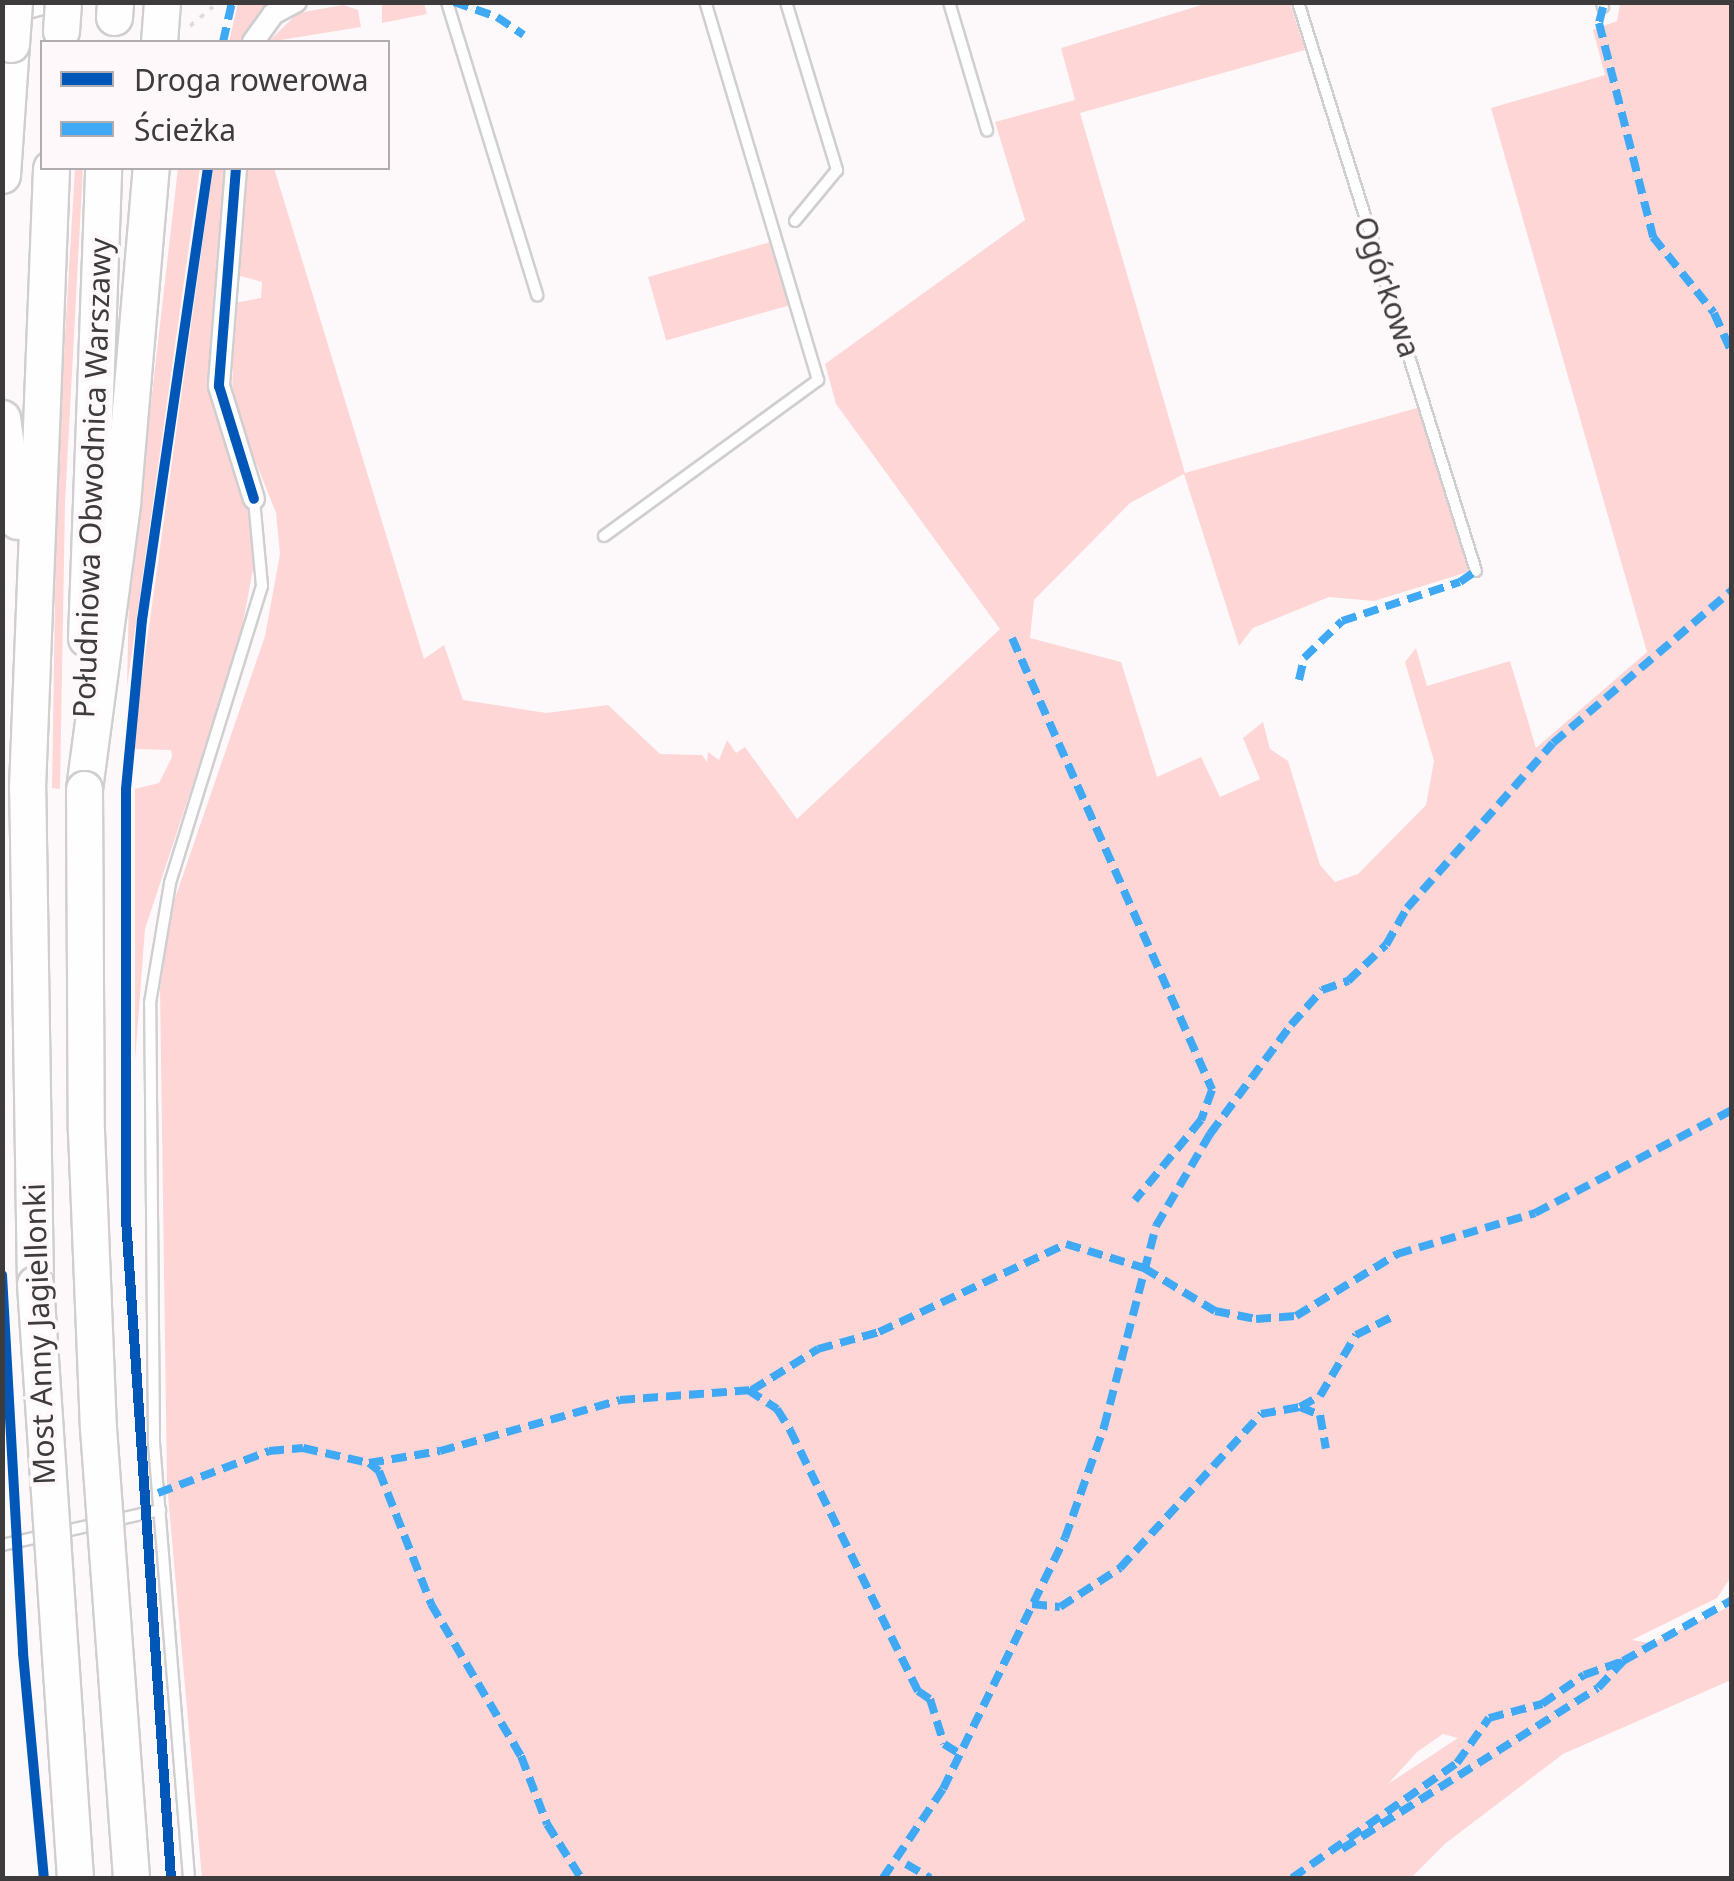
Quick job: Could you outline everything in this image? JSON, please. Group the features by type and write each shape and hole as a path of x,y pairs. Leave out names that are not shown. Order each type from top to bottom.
{"highway":[{"path":"2,175 7,29 14,2"},
{"path":"162,3 175,34"},
{"name":"Południowa Obwodnica Warszawy","path":"28,788 30,612 52,170"},
{"name":"Południowa Obwodnica Warszawy","path":"84,789 91,401 103,170"},
{"path":"84,789 122,503 151,170"},
{"path":"2,418 30,612"},
{"name":"Most Anny Jagiellonki","path":"28,788 37,1319 75,1878"},
{"name":"Most Anny Jagiellonki","path":"84,789 96,1390 131,1878"}],"street":[{"path":"255,40 273,14 296,2"},
{"path":"7,29 58,20"},
{"path":"236,170 218,386 254,499"}],"lane":[{"path":"447,2 537,295"},
{"path":"604,536 818,380 705,2"},
{"path":"786,2 837,170 795,221"},
{"path":"949,2 987,130"},
{"name":"Ogórkowa","path":"1298,2 1476,571"},
{"path":"190,1878 160,1510 153,965 170,883 262,586 254,499"},
{"path":"2,1545 160,1510"}],"path":[{"path":"175,34 214,7"}],"shaded area":[{"path":"382,2 424,3 427,14 382,23"},
{"path":"238,3 272,3 244,40 229,40"},
{"path":"1208,3 1290,3 1305,50 1080,113 1185,473 1424,406 1468,572 1374,601 1329,597 1253,628 1239,646 1184,474 1130,503 1034,600 1030,638 1121,662 1157,777 1201,757 1220,797 1260,779 1243,738 1263,722 1270,749 1288,761 1320,865 1335,882 1358,874 1426,805 1434,761 1405,662 1416,648 1427,686 1510,661 1536,748 1647,652 1491,108 1605,75 1593,30 1617,21 1620,4 1731,3 1731,1577 1717,1598 1632,1640 1651,1643 1731,1606 1731,1680 1563,1754 1446,1843 1411,1878 202,1878 167,1484 160,988 172,907 265,636 280,554 276,513 232,402 234,303 261,298 262,282 237,275 246,170 275,170 424,659 444,645 463,700 546,713 608,705 660,754 702,755 707,762 708,752 719,760 727,740 736,753 745,747 797,819 1000,629 836,404 825,364 1025,220 995,122 1075,100 1061,48","holes":["1443,1734 1458,1738 1388,1784 1417,1752"]},
{"path":"343,5 358,10 361,27 270,40 298,13"},
{"path":"75,170 83,170 65,503 60,789 52,788 57,471"},
{"path":"178,170 200,170 127,687 129,594"},
{"path":"213,170 226,170 211,385 256,533 254,564 239,644 145,929 135,1061 135,789 159,783 172,757 171,750 134,749"},
{"path":"774,241 792,304 666,341 648,277"}],"marked path":[{"path":"223,40 232,2"},
{"path":"454,2 497,17 524,35"},
{"path":"1603,7 1599,23 1653,237 1714,313 1732,353"},
{"path":"1299,680 1304,658 1342,621 1460,582 1476,571"},
{"path":"883,1878 943,1789 1065,1538 1104,1427 1156,1226 1210,1134 1291,1025 1322,990 1348,981 1386,945 1407,908 1553,743 1732,590"},
{"path":"1012,638 1212,1090 1201,1120 1135,1200"},
{"path":"158,1493 269,1451 303,1448 369,1463 440,1451 620,1400 752,1390 818,1349 879,1332 1066,1244 1144,1268 1215,1311 1256,1319 1296,1316 1397,1254 1535,1213 1732,1110"},
{"path":"1300,1407 1320,1396 1356,1335 1394,1316"},
{"path":"748,1390 777,1409 790,1430 918,1691 930,1699 944,1744 960,1754"},
{"path":"1032,1604 1060,1607 1120,1568 1261,1414 1300,1407 1320,1415 1326,1448"},
{"path":"369,1463 379,1471 431,1604 521,1756 547,1824 581,1878"},
{"path":"1292,1878 1457,1763 1489,1718 1542,1704 1584,1675 1623,1661 1732,1600"},
{"path":"1342,1849 1598,1688 1623,1661"},
{"path":"906,1864 930,1878"}],"cycle path":[{"path":"171,1878 126,1220 126,789 142,620 208,170"},
{"path":"236,170 219,386 254,499"},
{"path":"2,1275 23,1653 44,1878"}]}
